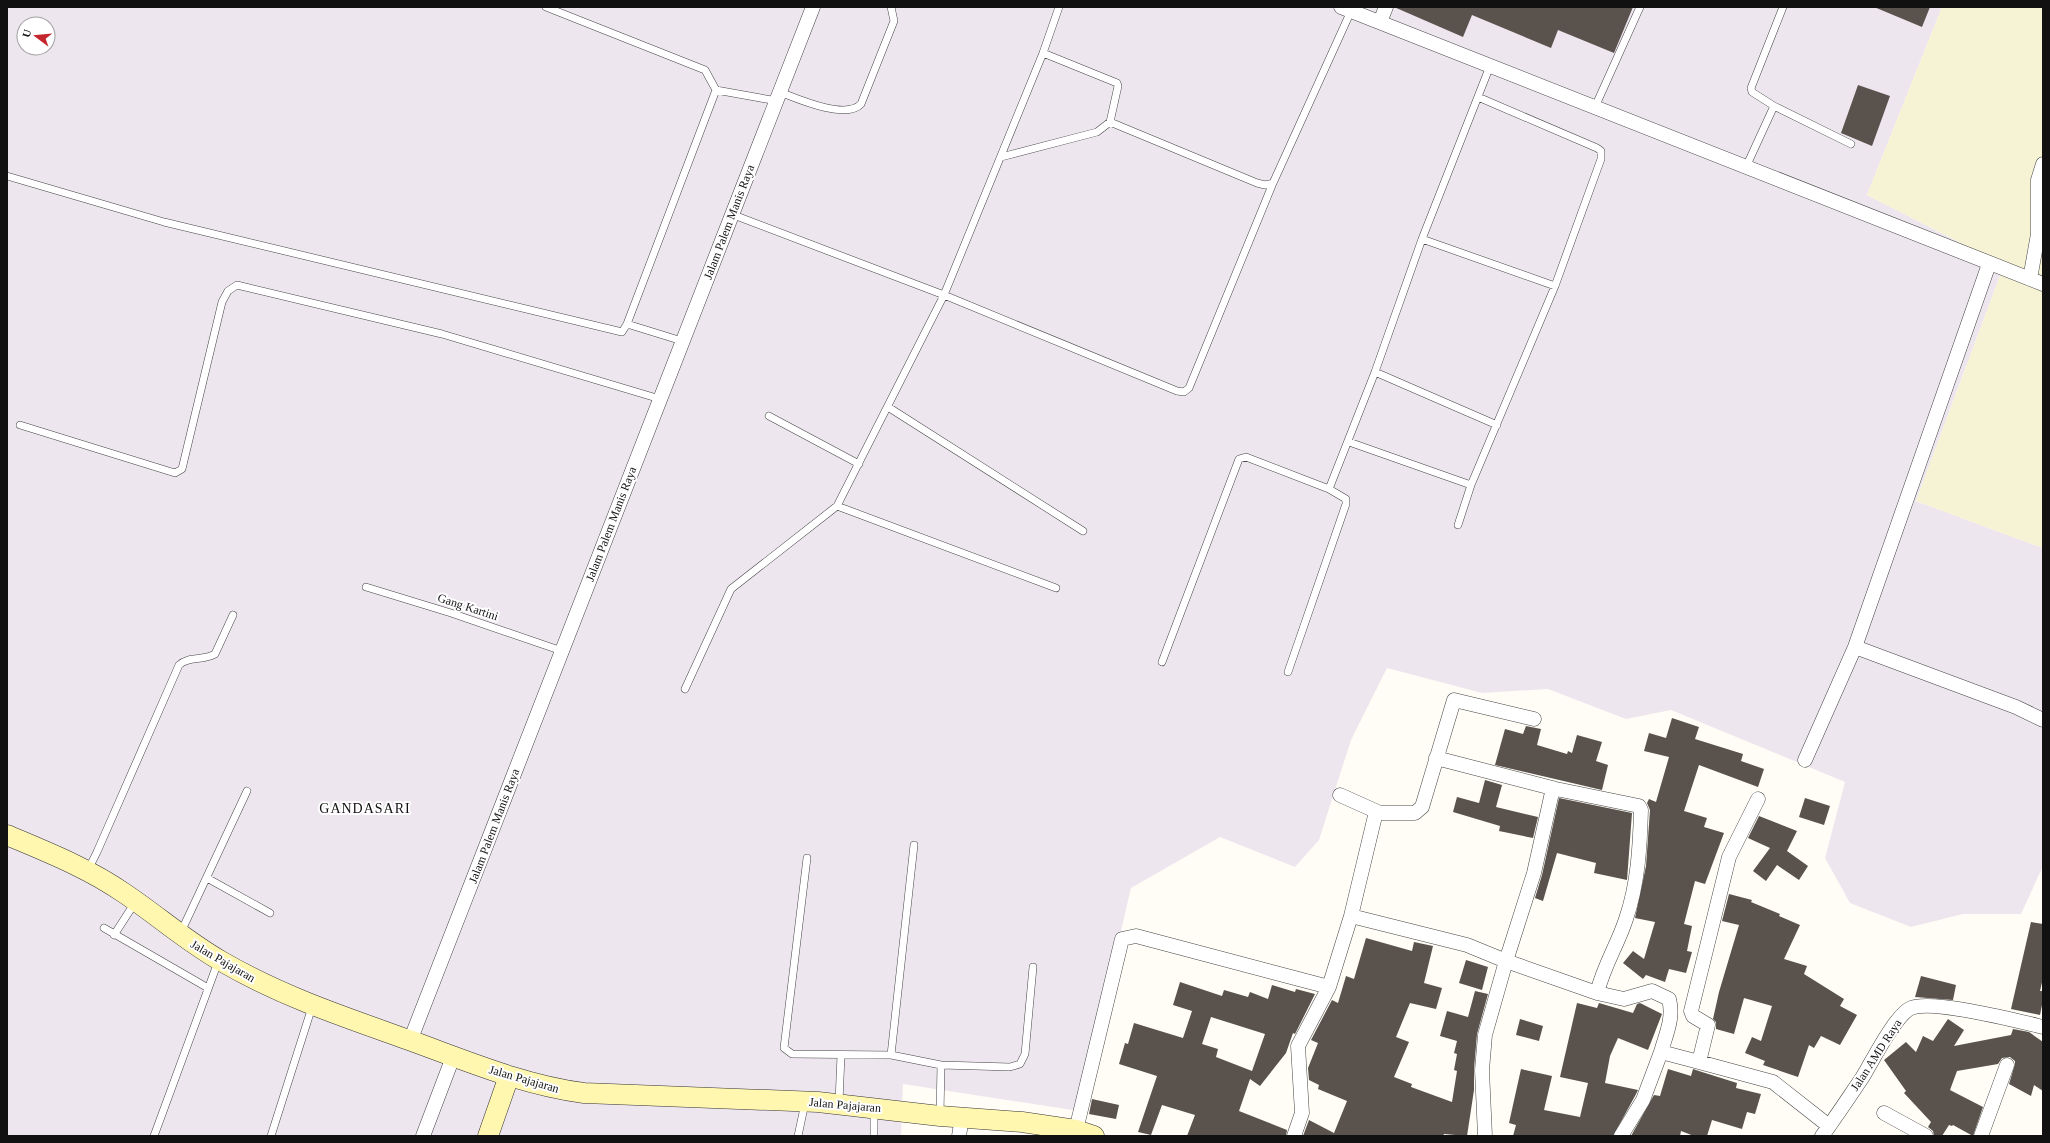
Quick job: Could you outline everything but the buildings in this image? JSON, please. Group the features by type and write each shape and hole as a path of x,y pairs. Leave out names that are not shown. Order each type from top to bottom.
{"main road":[{"name":"Jalan Pajajaran","path":"7,835 68,860 87,871 136,901 180,936 219,960 276,991 312,1006 509,1076 560,1090 584,1093 839,1104 940,1116 1022,1122 1085,1133"},
{"path":"488,1136 509,1076"}],"street":[{"name":"Jalam Palem Manis Raya","path":"410,1041 731,214 813,7"},
{"path":"1380,22 1386,7"},
{"path":"1346,9 1989,264 2043,284"},
{"path":"2030,279 2038,234 2038,180 2043,164"},
{"path":"1805,760 1855,647 1989,264"},
{"path":"1855,647 2016,708 2043,720"},
{"path":"1340,795 1380,813 1415,813 1419,810 1455,699 1534,719"},
{"path":"1436,758 1553,788 1639,806 1641,810 1640,846 1630,904 1626,920 1606,964 1597,993"},
{"path":"1485,1136 1482,1070 1485,1035 1506,961 1534,873 1553,788"},
{"path":"1699,1062 1708,1025 1693,1016 1690,1011 1729,857 1758,799"},
{"path":"1294,1136 1300,1122 1302,1105 1298,1046 1329,987 1351,916 1375,819 1380,813"},
{"path":"1351,916 1467,945 1506,961 1597,993 1624,999 1652,991 1668,999 1671,1009 1671,1020 1661,1052 1643,1100 1621,1136"},
{"path":"1085,1133 1122,939 1136,936 1329,987"},
{"name":"Jalan AMD Raya","path":"1826,1131 1897,1021 1910,1008 1920,1005 1934,1006 1996,1016 2043,1027"},
{"path":"1661,1052 1773,1082 1826,1131"},
{"path":"423,1136 453,1057"},
{"path":"1981,1136 2007,1065"},
{"path":"1884,1113 1926,1136"},
{"path":"959,1136 962,1117"}],"lane":[{"path":"7,176 164,222 622,332 627,324 716,90 705,70 546,7"},
{"path":"716,90 794,98 834,109 849,111 856,109 861,104 894,21 891,7"},
{"path":"685,689 731,589 838,506 944,295 1043,53 1059,7"},
{"path":"1595,108 1640,7"},
{"path":"1783,7 1751,88 1755,95 1774,106 1852,144"},
{"path":"731,214 944,295 1177,391 1184,392 1189,388 1346,9"},
{"path":"1001,157 1097,132 1110,122 1118,86 1117,83 1043,53"},
{"path":"1329,489 1375,372 1422,239 1490,66"},
{"path":"1458,525 1471,485 1555,286 1601,159 1601,152 1597,148 1478,97"},
{"path":"1746,167 1774,106"},
{"path":"1110,122 1265,185 1273,183"},
{"path":"1422,239 1555,286"},
{"path":"20,425 175,473 182,469 222,302 228,291 237,285 442,334 660,399"},
{"path":"627,324 682,340"},
{"path":"1375,372 1497,425"},
{"path":"888,407 1083,531"},
{"path":"769,416 859,464"},
{"path":"1348,442 1471,485"},
{"path":"1162,662 1239,459 1246,457 1329,489 1346,499 1346,504 1288,672"},
{"path":"838,506 1056,588"},
{"name":"Gang Kartini","path":"366,587 451,613 562,652"},
{"path":"87,871 98,852 178,665 186,660 204,659 215,654 233,615"},
{"path":"180,936 247,791"},
{"path":"891,1055 914,844"},
{"path":"807,858 784,1048 792,1054 891,1055 941,1065 1010,1067 1020,1064 1025,1054 1034,967"},
{"path":"206,878 270,913"},
{"path":"114,935 136,901"},
{"path":"104,928 208,988"},
{"path":"154,1136 219,960"},
{"path":"271,1136 312,1006"},
{"path":"839,1104 841,1055"},
{"path":"940,1116 941,1065"},
{"path":"798,1136 805,1102"},
{"path":"874,1107 874,1136"}],"shaded area":[{"path":"7,7 1942,7 1867,195 2004,265 1916,501 2043,548 2043,866 2021,914 1963,914 1911,927 1850,903 1825,858 1845,782 1671,710 1626,719 1548,689 1482,693 1387,668 1351,740 1319,840 1295,867 1220,837 1131,888 1079,1111 903,1084 901,1136 7,1136"},
{"path":"1942,7 2043,7 2043,548 1916,501 2004,265 1867,195"}],"district":[{"name":"GANDASARI","path":"365,808"}]}
